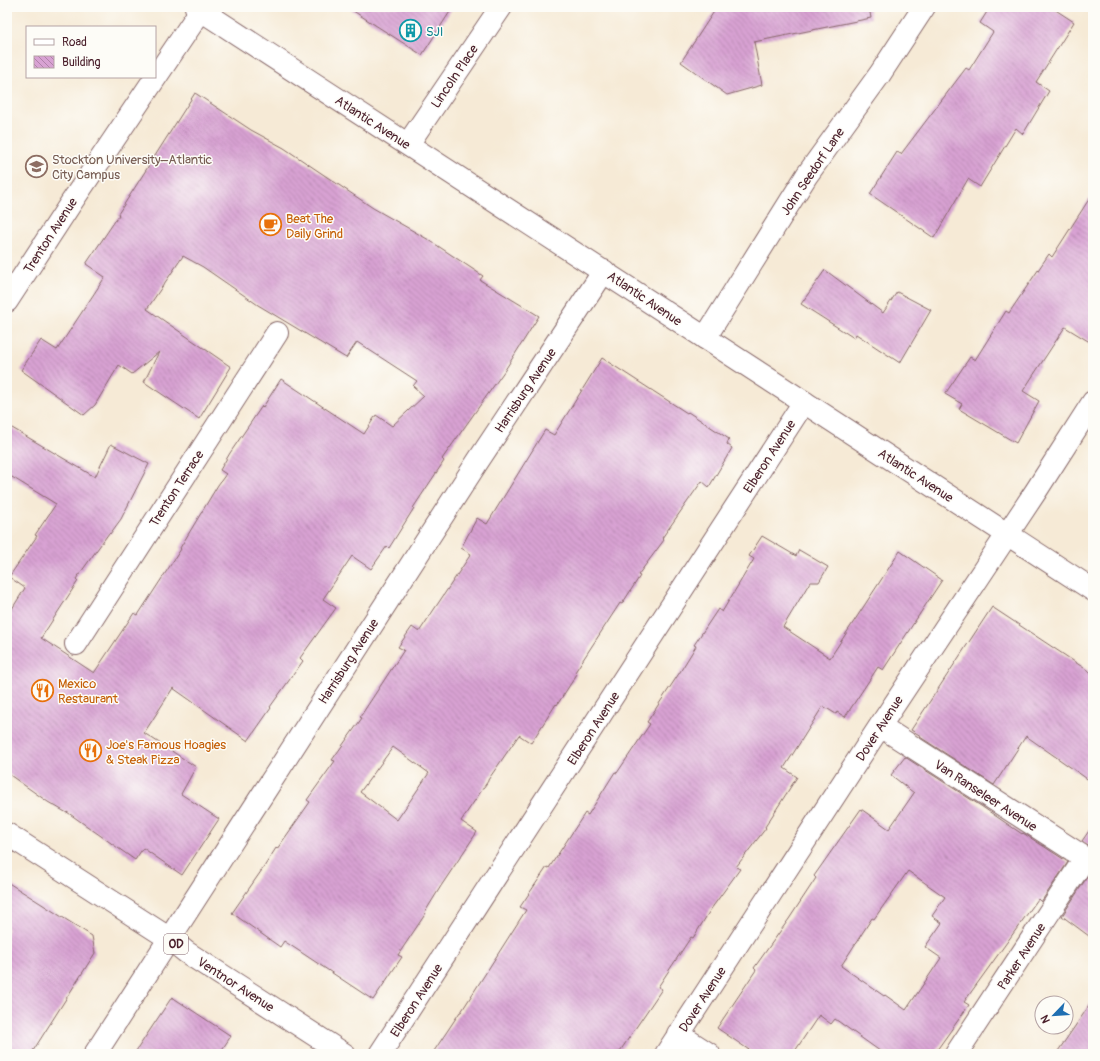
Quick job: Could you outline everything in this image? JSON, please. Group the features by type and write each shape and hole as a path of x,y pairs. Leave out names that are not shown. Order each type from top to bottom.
{"street":[{"name":"Lincoln Place","path":"408,144 501,7"},
{"name":"John Seedorf Lane","path":"705,338 807,175 880,74 924,7"},
{"name":"Atlantic Avenue","path":"199,9 1093,590"},
{"name":"Trenton Avenue","path":"156,74 199,9"},
{"name":"Trenton Avenue","path":"7,301 153,78"},
{"name":"Harrisburg Avenue","path":"95,1054 478,461 604,271"},
{"name":"Trenton Terrace","path":"76,644 277,333"},
{"name":"Elberon Avenue","path":"380,1054 804,402"},
{"name":"Dover Avenue","path":"666,1054 1093,402"},
{"name":"Van Ranseleer Avenue","path":"880,726 1089,860"},
{"name":"Ventnor Avenue","path":"7,834 344,1054"},
{"name":"Parker Avenue","path":"956,1054 1089,860"},
{"path":"678,1034 709,1054"}],"building":[{"name":"SJI","path":"347,7 453,7 422,55"},
{"path":"717,7 869,7 871,18 754,42 762,85 727,95 681,62"},
{"path":"990,7 1051,7 1074,22 1036,82 1049,91 1023,134 1016,128 980,187 968,179 934,238 870,194 897,152 901,154 966,68 969,70 993,32 980,23"},
{"path":"195,93 251,130 284,148 373,208 429,240 483,276 480,280 539,316 505,370 442,459 444,461 389,548 387,546 371,569 352,556 323,599 336,608 300,658 303,661 248,741 173,688 144,733 196,767 181,794 219,819 182,875 143,848 135,860 67,812 48,802 7,773 7,617 25,588 9,577 37,536 35,535 56,504 7,474 7,425 95,477 111,444 149,464 121,519 76,579 78,581 41,638 94,673 134,613 138,615 181,549 180,548 226,474 220,470 230,453 281,379 364,434 376,415 392,426 424,396 413,386 417,381 357,342 346,358 258,305 203,267 183,256 147,309 231,367 199,419 144,382 159,352 132,374 119,365 95,405 84,415 21,370 41,340 57,350 105,277 86,264 119,215 118,214"},
{"path":"1093,193 1093,344 1065,327 1023,391 1039,401 1016,443 959,409 962,404 945,394 970,357 975,360 1006,311 1009,313 1049,254 1052,257"},
{"path":"825,270 883,313 897,292 931,310 900,363 856,334 854,338 801,304"},
{"path":"602,358 729,439 727,444 732,448 709,487 702,481 662,538 664,540 638,575 640,576 622,604 620,603 575,672 577,674 531,743 519,735 461,821 477,832 398,955 402,957 373,1000 284,941 280,947 232,913 276,848 277,849 310,802 307,800 335,761 332,760 362,718 360,717 404,650 398,647 412,627 419,632 471,554 461,548 477,518 487,524 545,430 554,435","holes":["393,747 429,773 397,820 360,792"]},
{"path":"762,536 796,556 799,550 828,567 819,582 810,582 783,627 830,658 900,551 942,580 883,670 878,667 845,717 837,712 836,714 823,706 784,768 797,777 765,827 766,828 736,867 740,869 711,909 693,938 691,937 658,987 662,989 618,1054 432,1054 461,1012 526,910 520,907 547,867 549,868 585,813 588,815 615,772 617,773 650,724 647,722 680,672 696,646 694,645 718,609 722,612 754,559 749,556"},
{"path":"992,607 1093,674 1093,783 1026,736 994,785 911,730"},
{"path":"905,757 1022,834 1023,833 1068,862 1041,902 1038,899 964,1002 969,1005 934,1054 884,1054 835,1019 831,1024 819,1015 793,1054 755,1054 717,1028 756,970 754,968 816,878 814,876 861,809 889,829 914,793 891,775","holes":["908,871 945,897 932,916 942,923 925,947 941,958 906,1010 841,966 872,918 874,919"]},
{"path":"1093,825 1093,848 1082,841"},
{"path":"1089,874 1093,875 1093,939 1062,916"},
{"path":"7,882 92,936 95,953 31,1054 7,1054"},
{"path":"172,997 231,1036 219,1054 134,1054"},
{"path":"1093,1000 1093,1054 1056,1054 1069,1035 1074,1035 1074,1028"}],"place":[{"name":"SJI","path":"411,31"},
{"name":"Stockton University–Atlantic City Campus","path":"36,166"},
{"name":"Beat The Daily Grind","path":"270,225"},
{"name":"Mexico Restaurant","path":"42,690"},
{"name":"Joe's Famous Hoagies & Steak Pizza","path":"91,751"}]}
